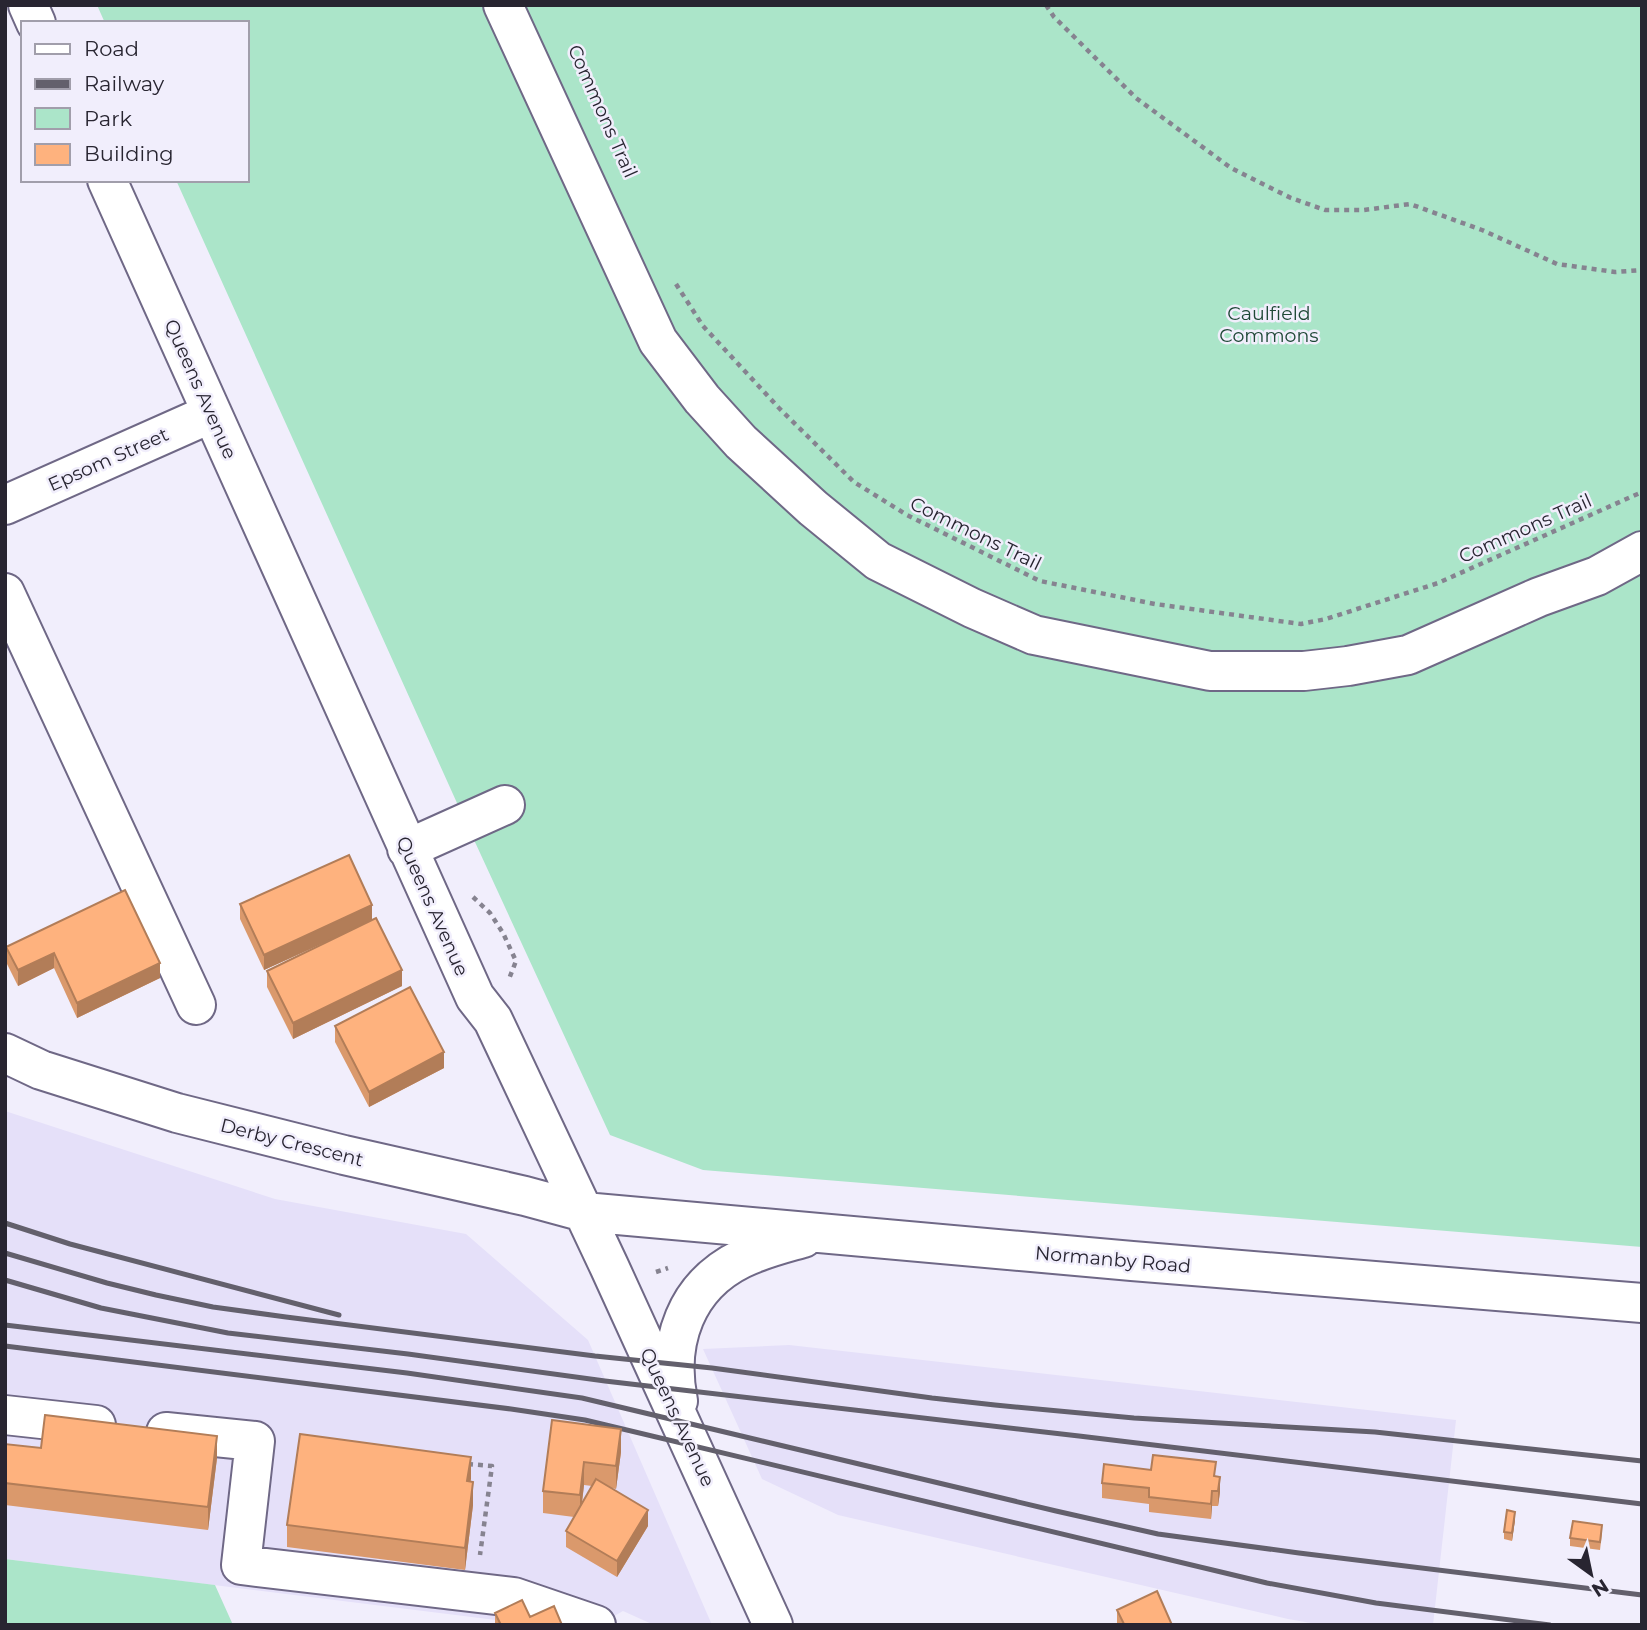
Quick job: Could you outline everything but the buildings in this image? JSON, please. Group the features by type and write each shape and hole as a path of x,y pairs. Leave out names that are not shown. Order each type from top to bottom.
{"street":[{"path":"28,5 35,21"},
{"path":"503,5 658,341 702,399 741,442 813,508 878,561 972,608 1034,635 1210,671 1304,671 1408,655 1539,597 1597,576 1642,551"},
{"name":"Queens Avenue","path":"108,182 475,997 493,1020 773,1625"},
{"name":"Epsom Street","path":"5,505 212,413"},
{"path":"5,593 196,1005"},
{"path":"407,849 505,805"},
{"name":"Derby Crescent","path":"5,1053 41,1070 177,1113 584,1212"},
{"name":"Normanby Road","path":"584,1212 1642,1303"},
{"path":"686,1436 677,1393 674,1358 682,1324 699,1292 713,1277 740,1259 766,1248 822,1234"},
{"path":"5,1415 255,1441 241,1565 514,1597 597,1625"}],"path":[{"path":"1046,5 1054,17 1136,98 1231,168 1291,198 1325,210 1364,210 1410,204 1482,229 1557,264 1615,272 1642,271"},
{"name":"Commons Trail","path":"670,275 703,326 779,408 854,482 906,515 1040,581 1155,604 1301,624 1326,619 1438,583 1642,492"},
{"path":"490,913 516,961"},
{"path":"656,1272 668,1269"},
{"path":"465,1463 492,1466 475,1592"}],"shaded area":[{"path":"5,1111 275,1199 466,1234 588,1340 712,1625 654,1625 623,1611 609,1619 537,1625 5,1559"},
{"path":"789,1345 1456,1420 1433,1625 1322,1625 1288,1619 838,1515 762,1479 703,1349"}],"green space":[{"name":"Caulfield Commons","path":"97,5 1642,5 1642,1247 703,1170 610,1135 177,182 248,182 248,21 104,21"},
{"path":"5,1559 215,1585 233,1625 5,1625"}],"railway":[{"path":"5,1223 70,1244 339,1315"},
{"path":"5,1253 156,1295 213,1307 286,1317 995,1405 1134,1418 1375,1432 1642,1461"},
{"path":"5,1280 101,1308 228,1333 605,1381 1642,1504"},
{"path":"5,1325 407,1373 582,1398 1158,1534 1642,1595"},
{"path":"5,1346 585,1420 1267,1583 1376,1603 1550,1625"}]}
